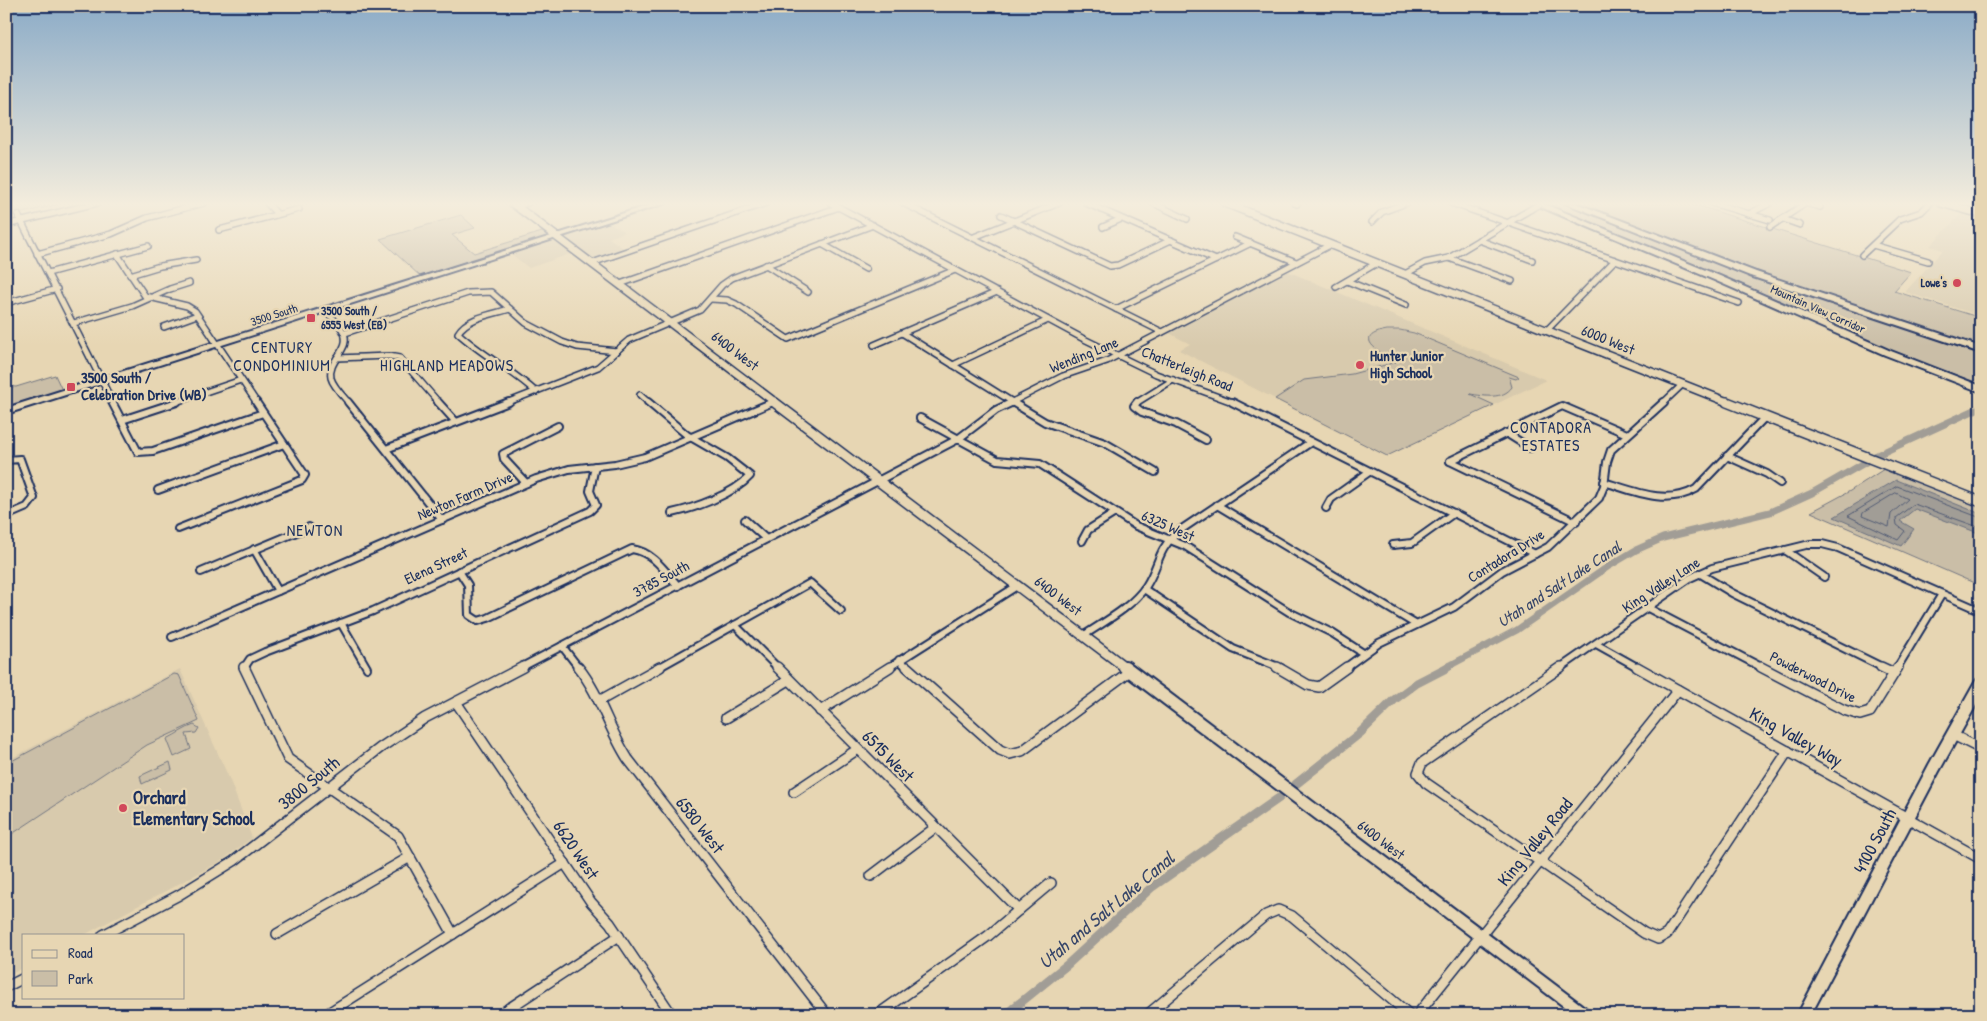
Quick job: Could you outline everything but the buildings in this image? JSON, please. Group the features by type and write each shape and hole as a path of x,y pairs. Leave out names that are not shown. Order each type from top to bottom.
{"highway":[{"name":"Mountain View Corridor","path":"1647,251 1717,278 1895,356 1981,388"},
{"name":"Mountain View Corridor","path":"1692,251 1745,271 1981,350"}],"main road":[{"name":"3500 South","path":"6,411 514,251"}],"street":[{"path":"35,251 74,323 137,451 146,453 262,413"},
{"path":"37,254 49,251"},
{"path":"48,273 131,251"},
{"name":"6400 West","path":"575,251 1585,1015"},
{"path":"592,263 628,251"},
{"path":"620,284 715,251"},
{"path":"386,449 601,366 630,339 698,311 710,299 717,287 732,278 804,251"},
{"path":"834,251 866,269"},
{"name":"Chatterleigh Road","path":"920,251 1087,340 1173,380 1236,403 1369,472 1535,554"},
{"path":"1001,251 1162,332"},
{"path":"1079,251 1112,266 1147,251"},
{"path":"1195,251 1216,260"},
{"path":"1116,309 1235,251"},
{"path":"1269,251 1296,262"},
{"name":"Wending Lane","path":"879,481 958,439 987,416 1013,402 1063,376 1097,365 1120,354 1319,251"},
{"name":"6000 West","path":"1345,251 1981,502"},
{"path":"1405,274 1427,262 1449,258 1461,251"},
{"path":"1507,251 1532,260"},
{"path":"1588,251 1739,303"},
{"path":"1862,255 1867,251"},
{"path":"1892,251 1928,261"},
{"path":"118,254 142,293 149,298 192,308 304,474 304,479 294,484 178,529"},
{"path":"1449,258 1512,281"},
{"path":"130,274 160,266 196,260"},
{"path":"1547,330 1615,260"},
{"path":"1336,287 1377,263"},
{"path":"766,265 808,292"},
{"path":"710,299 736,304 788,339 955,270"},
{"path":"1347,281 1406,305"},
{"path":"74,323 127,307 189,283"},
{"path":"6,303 56,289"},
{"path":"345,333 480,291 491,292 529,325 557,340 584,348 617,351"},
{"path":"874,346 997,292"},
{"path":"510,309 467,323 458,331 458,335 471,346 515,373 536,392"},
{"path":"325,310 345,333 344,348 330,370 331,380 442,520"},
{"path":"952,312 960,317"},
{"path":"164,328 197,315"},
{"path":"953,365 1048,320"},
{"path":"902,334 1054,426 1105,443 1155,472"},
{"path":"1002,341 1010,346"},
{"path":"337,358 389,356 400,358 456,422"},
{"path":"122,420 241,380"},
{"path":"1173,380 1137,400 1134,406 1142,412 1176,424 1206,440"},
{"name":"Contadora Drive","path":"1144,589 1233,649 1283,669 1308,685 1319,688 1363,653 1415,624 1459,604 1494,576 1552,545 1599,498 1609,454 1627,434 1683,384"},
{"path":"640,395 692,438 709,450 729,459 748,473 750,478 743,484 691,509 672,513"},
{"name":"Newton Farm Drive","path":"172,637 526,483 562,471 646,458 774,401"},
{"path":"1576,522 1450,461 1562,406 1627,434"},
{"path":"1604,482 1663,497 1683,496 1696,489 1765,417"},
{"name":"6325 West","path":"920,418 996,460 1037,463 1139,528 1188,547 1289,612 1332,633 1363,653"},
{"path":"526,483 504,459 503,454 558,426"},
{"path":"1506,433 1530,448"},
{"path":"1084,636 1134,600 1144,589 1150,580 1158,554 1169,540 1311,442"},
{"path":"158,490 284,444"},
{"path":"1727,456 1767,474 1780,483"},
{"path":"6,460 20,459 34,498 32,503 6,516"},
{"name":"Elena Street","path":"328,789 295,766 285,755 244,670 247,661 285,644 341,623 459,571 594,508 596,504 590,491 595,466"},
{"path":"1326,508 1331,499 1369,472"},
{"name":"3785 South","path":"456,702 879,481"},
{"path":"1218,505 1415,624"},
{"path":"1082,541 1088,530 1115,512"},
{"path":"1393,545 1412,543 1454,513"},
{"path":"745,520 766,539"},
{"path":"201,572 309,527"},
{"name":"King Valley Lane","path":"1540,861 1423,780 1418,772 1422,763 1699,573 1712,568 1814,543 1830,545 1981,611"},
{"path":"459,571 468,585 469,615 474,620 481,620 632,549 639,550 647,556 678,586"},
{"path":"254,550 278,591"},
{"path":"1785,550 1824,577"},
{"path":"1699,573 1732,593 1894,673"},
{"path":"599,701 810,583 841,611"},
{"path":"820,711 1017,586"},
{"name":"Powderwood Drive","path":"1648,608 1854,714 1864,715 1870,712 1942,594"},
{"path":"341,623 367,668"},
{"name":"6515 West","path":"735,625 1019,910"},
{"name":"King Valley Way","path":"1596,644 1981,858"},
{"name":"6580 West","path":"562,646 586,675 616,740 628,760 827,1015"},
{"path":"900,660 1000,750 1010,754 1022,751 1130,671"},
{"path":"726,718 790,680"},
{"name":"4100 South","path":"1804,1015 1907,818 1981,684"},
{"name":"King Valley Road","path":"1417,1015 1678,690"},
{"name":"3800 South","path":"105,934 233,862 401,733 456,702"},
{"name":"6620 West","path":"456,702 594,906 608,920 672,1015"},
{"path":"1954,735 1981,749"},
{"path":"794,792 858,749"},
{"path":"1540,861 1644,933 1658,939 1667,934 1788,751"},
{"path":"328,789 394,833 410,857 453,934"},
{"path":"871,876 936,827"},
{"path":"277,934 410,857"},
{"path":"325,1015 565,863"},
{"path":"877,1015 980,942 1051,883"},
{"path":"1147,1015 1266,914 1278,910 1292,916 1410,1015"},
{"path":"499,1015 511,1011 619,936"},
{"path":"6,987 22,979"}],"shaded area":[{"path":"518,251 580,251 529,268 510,253"},
{"path":"583,251 624,251 595,260"},
{"path":"1942,251 1981,251 1981,316 1905,292"},
{"name":"Hunter Junior High School","path":"1287,271 1546,380 1387,456 1179,350 1190,344 1169,333"},
{"name":"Orchard Elementary School","path":"180,669 229,778 252,838 221,861 86,934 22,934 22,968 6,977 6,761"}],"green space":[{"path":"393,251 471,251 474,253 482,251 505,251 421,277"},
{"path":"1660,251 1686,251 1788,289 1981,353 1981,384 1893,352 1732,280"},
{"path":"1704,251 1842,251 1911,272 1894,291 1981,318 1981,348 1765,274"},
{"path":"1387,330 1414,333 1519,377 1516,379 1509,377 1512,387 1504,394 1481,396 1470,394 1494,405 1387,456 1275,399 1304,380 1352,374 1396,362 1378,351 1370,341 1370,337 1376,333"},
{"path":"55,375 62,390 6,407 6,386 16,387"},
{"path":"1884,469 1981,506 1981,586 1811,512 1850,491"},
{"path":"174,674 179,675 199,721 147,745 6,838 6,764"},
{"path":"194,725 199,728 196,733 186,734 191,749 174,757 167,739"},
{"path":"170,762 172,770 142,784 140,776"}],"water":[{"path":"1896,480 1981,514 1981,534 1915,509 1900,521 1914,529 1901,546 1834,517"}],"waterway":[{"name":"Utah and Salt Lake Canal","path":"1875,456 1977,409"},
{"name":"Utah and Salt Lake Canal","path":"1445,668 1517,630 1609,566 1636,550 1663,538 1770,512 1812,493 1866,462"},
{"name":"Utah and Salt Lake Canal","path":"1296,784 1360,733 1394,700 1417,683 1448,667"},
{"name":"Utah and Salt Lake Canal","path":"1005,1015 1068,964 1152,887 1279,798"}],"place":[{"name":"Lowe's","path":"1957,283"},
{"name":"3500 South / 6555 West (EB)","path":"311,318"},
{"name":"Hunter Junior High School","path":"1360,365"},
{"name":"3500 South / Celebration Drive (WB)","path":"71,387"},
{"name":"Orchard Elementary School","path":"123,808"}],"district":[{"name":"CENTURY CONDOMINIUM","path":"282,356"},
{"name":"HIGHLAND MEADOWS","path":"447,365"},
{"name":"CONTADORA ESTATES","path":"1551,436"},
{"name":"NEWTON","path":"315,530"}]}
